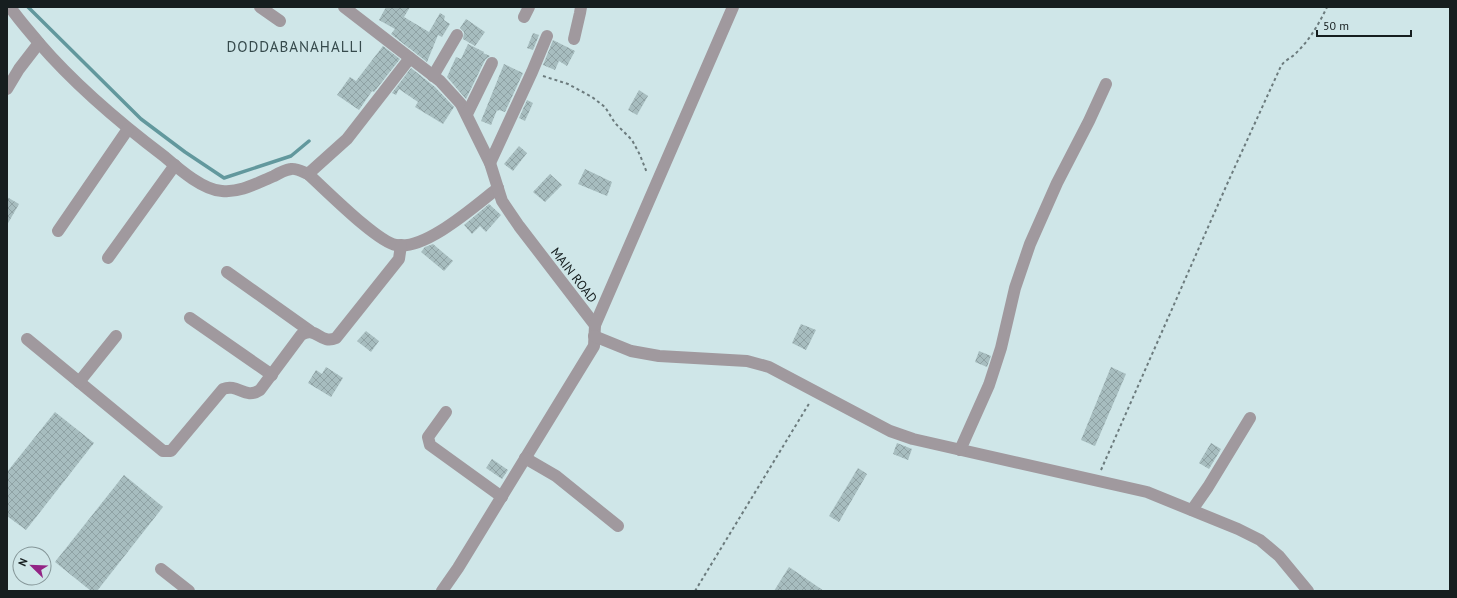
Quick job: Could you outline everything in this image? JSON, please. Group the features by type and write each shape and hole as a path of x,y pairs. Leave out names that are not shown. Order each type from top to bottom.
{"street":[{"path":"10,7 18,19 58,65 128,129 186,174 206,186 220,191 234,191 292,169 308,174 368,228 388,243 396,246 407,246 425,240 457,220 498,188"},
{"path":"260,7 280,21"},
{"name":"MAIN ROAD","path":"344,7 440,81 461,104 490,163 502,201 595,331"},
{"path":"574,39 580,7"},
{"path":"442,591 458,568 594,346 595,331 654,189 733,7"},
{"path":"433,76 457,35"},
{"path":"490,163 547,36"},
{"path":"7,89 19,69 39,43"},
{"path":"308,174 347,139 410,58"},
{"path":"467,114 492,63"},
{"path":"960,450 989,385 1001,348 1015,288 1030,244 1057,183 1106,84"},
{"path":"58,231 128,129"},
{"path":"108,258 175,165"},
{"path":"227,272 310,331 321,338 330,340 336,338 399,259 401,246"},
{"path":"190,318 272,375"},
{"path":"27,340 163,451 167,452 171,451 223,389 227,387 249,394 254,394 260,390 301,335 310,331"},
{"path":"595,331 631,351 659,356 747,361 769,366 890,431 913,439 1148,492 1238,529 1260,540 1279,556 1308,591"},
{"path":"79,382 116,336"},
{"path":"446,412 428,437 430,444 502,497"},
{"path":"1192,510 1208,487 1250,418"},
{"path":"525,458 556,476 618,526"},
{"path":"161,569 189,591"}],"path":[{"path":"1096,480 1281,66 1284,61 1295,54 1320,23 1327,7"},
{"path":"532,72 568,84 592,98 605,108 615,123 632,140 654,189"},
{"path":"695,591 816,392"}],"building":[{"path":"386,7 410,7 404,17 429,32 440,13 445,16 444,20 450,24 442,37 438,35 427,62 391,34 395,29 379,20"},
{"path":"466,19 485,32 475,46 463,39 464,32 460,28"},
{"path":"533,33 539,35 533,50 527,48"},
{"path":"553,40 575,51 567,66 559,61 555,70 543,65"},
{"path":"468,44 490,56 485,60 466,99 447,77 456,57 461,59"},
{"path":"383,46 400,59 374,92 372,91 359,110 337,95 350,77 356,81"},
{"path":"504,64 523,73 505,112 497,110 491,125 481,121"},
{"path":"411,68 435,87 454,107 443,124 415,107 418,102 399,89 396,95 392,93"},
{"path":"639,90 648,96 637,115 628,110"},
{"path":"527,100 533,103 525,121 519,118"},
{"path":"519,146 527,153 513,171 504,164"},
{"path":"585,169 612,182 607,196 578,184"},
{"path":"550,174 562,185 545,202 533,192"},
{"path":"7,197 19,204 7,225"},
{"path":"489,204 501,215 486,232 480,226 472,234 464,225"},
{"path":"433,244 453,261 444,271 421,252 425,247"},
{"path":"801,324 816,330 806,350 792,343"},
{"path":"366,331 379,341 371,352 357,341"},
{"path":"979,351 991,356 987,367 975,362"},
{"path":"326,367 343,378 331,397 308,383 316,370 322,374"},
{"path":"1111,367 1126,374 1095,446 1081,440"},
{"path":"55,412 94,443 26,530 7,516 7,472"},
{"path":"897,443 912,449 908,460 893,454"},
{"path":"1211,443 1221,449 1209,469 1199,463"},
{"path":"492,459 508,470 502,479 486,468"},
{"path":"858,468 867,474 839,522 829,516"},
{"path":"124,475 163,507 97,591 91,591 55,562"},
{"path":"789,567 824,591 774,591"}],"waterway":[{"path":"28,7 141,119 185,152 224,178 291,156 309,141"}],"district":[{"name":"DODDABANAHALLI","path":"295,46"}]}
